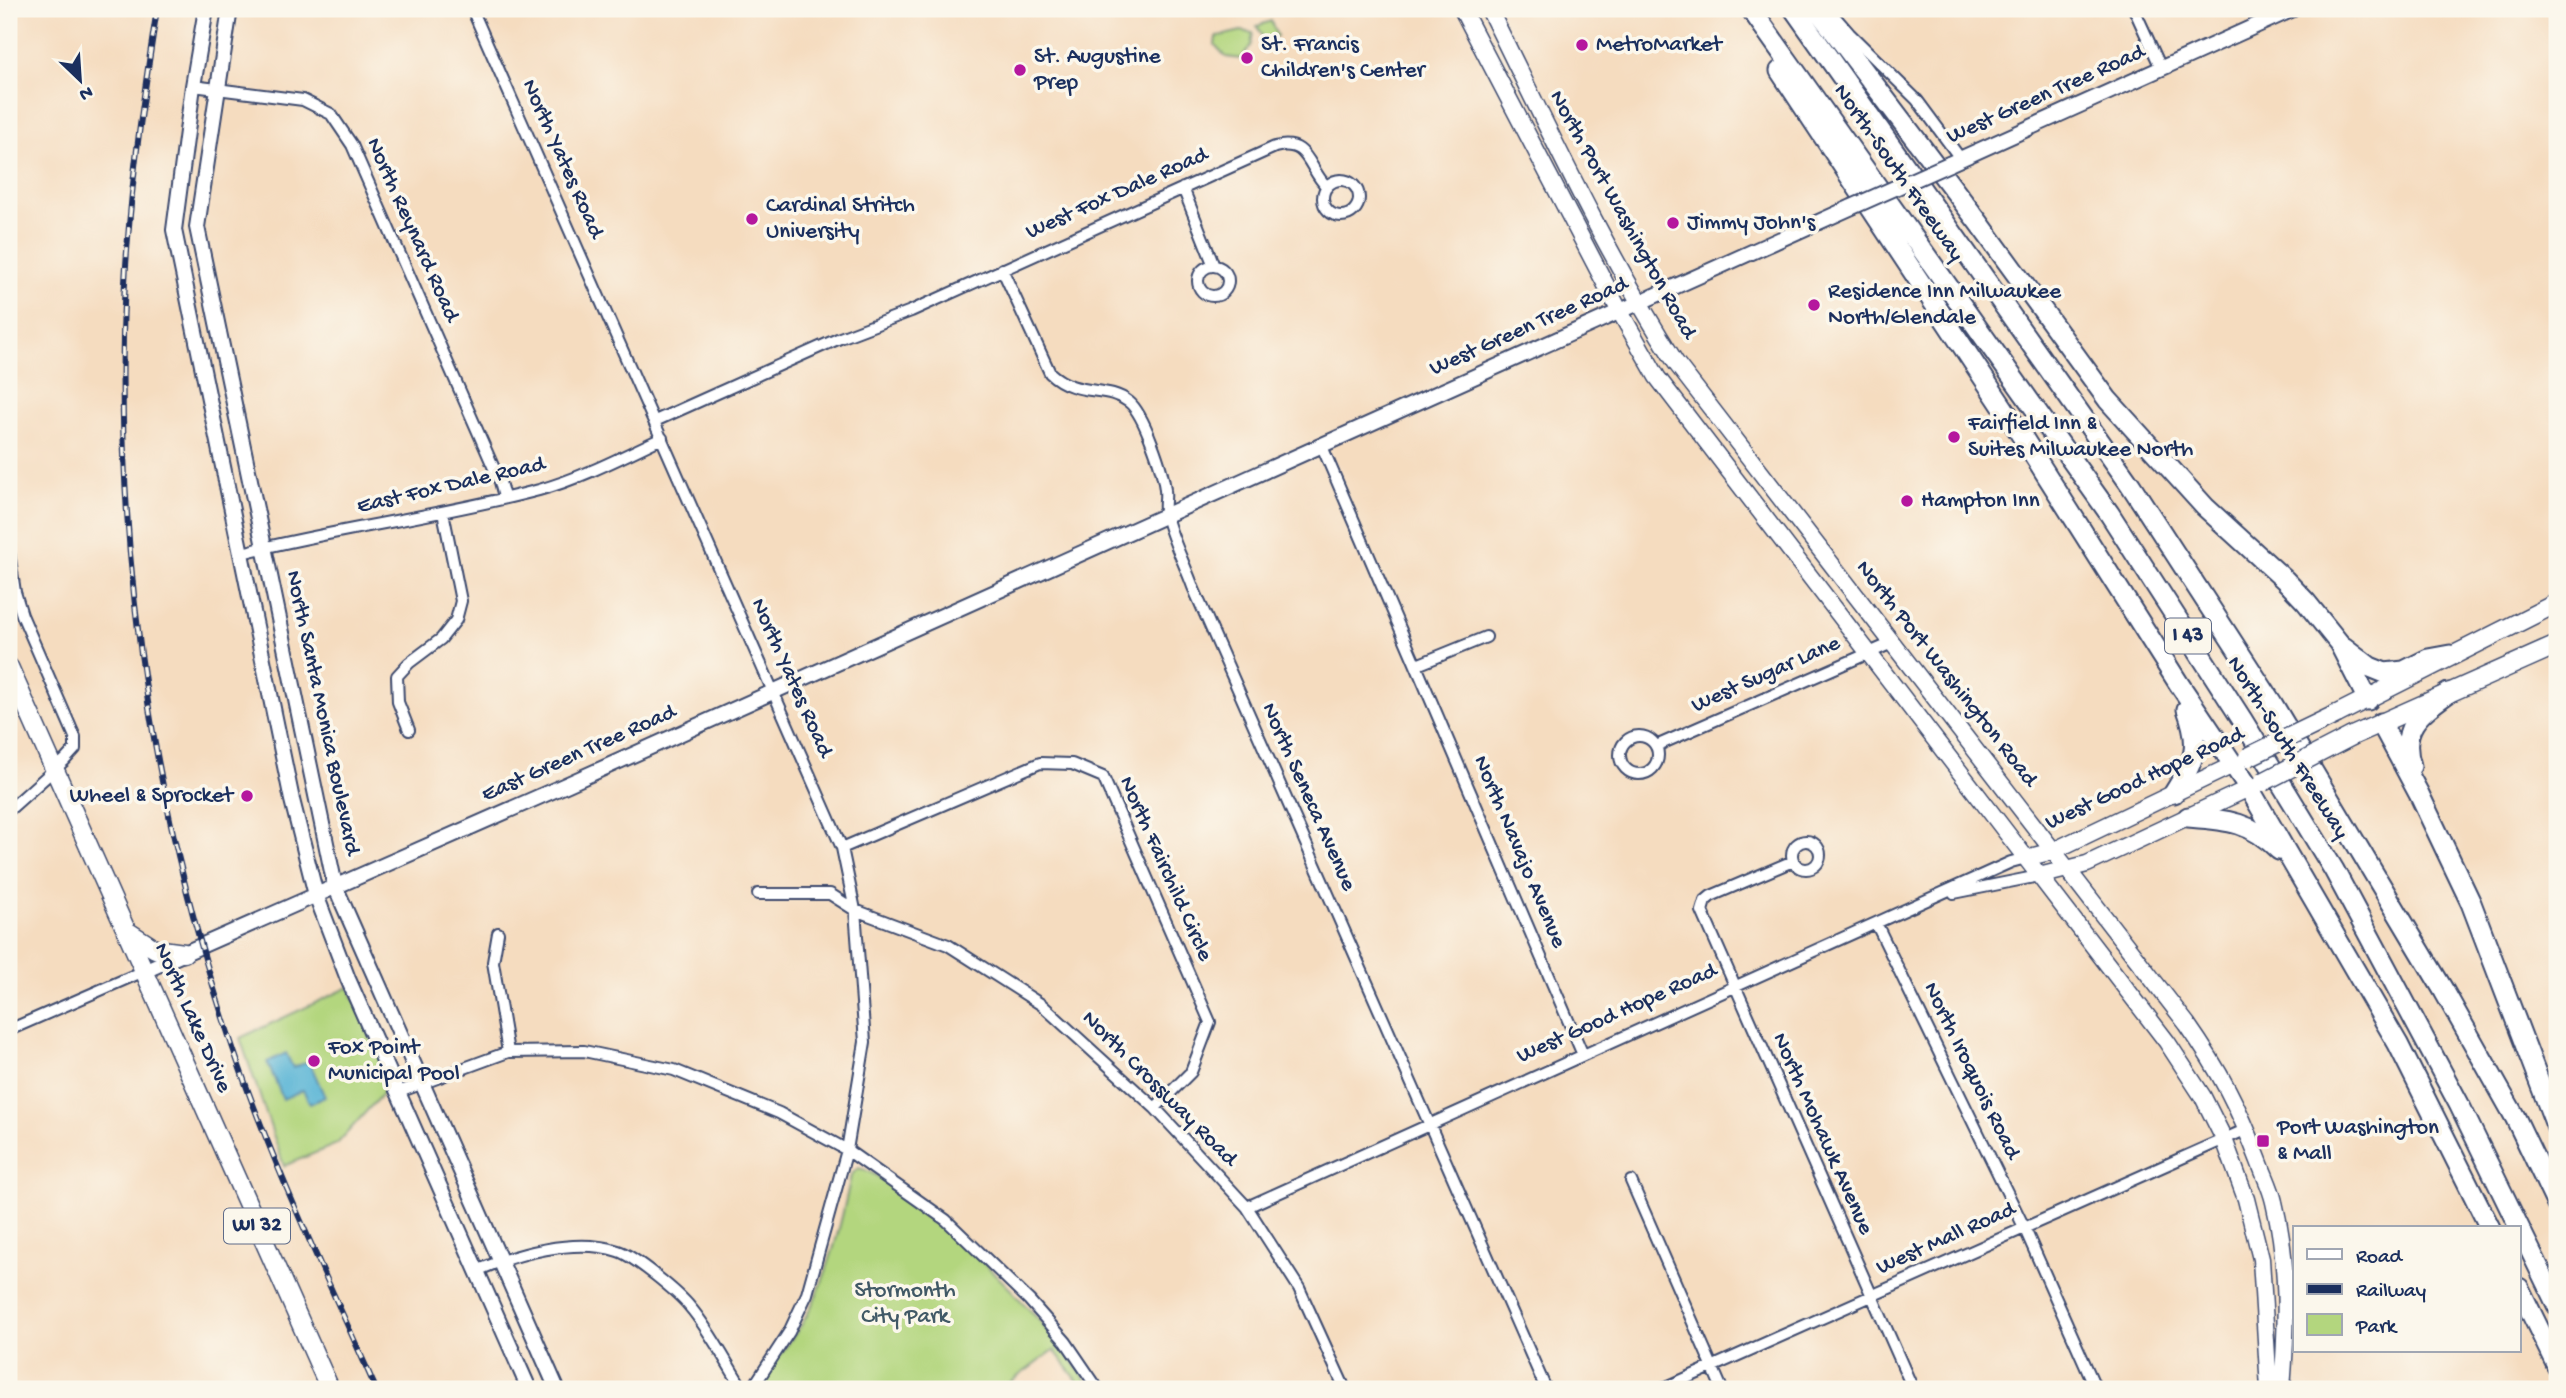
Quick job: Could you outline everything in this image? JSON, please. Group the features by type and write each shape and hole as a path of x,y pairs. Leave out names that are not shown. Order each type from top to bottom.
{"highway":[{"path":"1738,9 2018,430 2179,684 2256,785 2294,866 2398,1044 2489,1226"},
{"name":"North-South Freeway","path":"1751,9 2109,513 2243,721 2334,870 2459,1104 2518,1226"},
{"name":"North-South Freeway","path":"1794,9 2130,484 2265,692 2444,991 2515,1117 2557,1205"},
{"path":"1817,9 2119,414 2205,506 2285,580 2339,643 2370,667 2385,673 2404,671 2428,659 2450,655"},
{"path":"2339,643 2368,700"},
{"path":"2174,793 2192,765 2195,731 2179,684"},
{"path":"2418,794 2406,751 2406,738 2425,710 2448,693"},
{"path":"2381,723 2471,903 2557,1128"},
{"path":"2188,817 2237,822 2252,828 2294,866"},
{"name":"North-South Freeway","path":"2520,1229 2557,1305"},
{"path":"2520,1290 2557,1366"}],"main road":[{"name":"North Port Washington Road","path":"1462,9 1619,310 1657,377 2167,1042 2203,1097 2224,1139 2246,1199 2261,1259 2269,1389"},
{"name":"North Port Washington Road","path":"1489,9 1577,188 1639,302 1676,363 2118,934 2210,1057 2235,1100 2274,1200 2283,1252 2286,1307 2282,1389"},
{"path":"1657,377 1676,363"},
{"path":"1815,584 1837,571"},
{"name":"West Good Hope Road","path":"2026,858 2053,850 2368,700 2450,655 2557,603"},
{"name":"West Good Hope Road","path":"2039,876 2103,858 2351,736 2557,645"},
{"name":"North Lake Drive","path":"9,667 330,1389"},
{"path":"2368,700 2381,723"},
{"path":"125,930 155,949 184,953"},
{"path":"2096,950 2118,934"},
{"path":"2130,995 2152,979"}],"street":[{"name":"North Santa Monica Boulevard","path":"206,9 192,86 174,230 292,800 316,895 348,979 529,1389"},
{"name":"North Santa Monica Boulevard","path":"230,9 197,227 335,886 557,1389"},
{"name":"North Yates Road","path":"472,9 842,848 855,910 865,1042 848,1150 807,1294 789,1332 752,1389"},
{"path":"1828,9 1863,47 1910,91 1950,141 1955,161"},
{"path":"2133,9 2161,68"},
{"name":"West Green Tree Road","path":"1166,514 2293,9"},
{"name":"North Reynard Road","path":"192,86 303,100 331,114 352,145 500,482 504,497"},
{"name":"West Fox Dale Road","path":"655,421 840,338 911,311 1275,148 1288,145 1296,147 1307,157 1327,187"},
{"path":"1183,188 1214,266"},
{"name":"North Seneca Avenue","path":"1002,269 1050,373 1062,383 1074,388 1124,399 1137,410 1143,421 1164,485 1166,514 1193,587 1546,1389"},
{"name":"East Fox Dale Road","path":"242,553 539,490 578,477 662,438"},
{"name":"North Navajo Avenue","path":"1321,444 1583,1055"},
{"path":"409,730 398,702 397,676 409,663 441,639 456,620 461,601 443,512"},
{"name":"East Green Tree Road","path":"9,1030 774,692 1166,514"},
{"path":"9,552 15,592 22,615 75,737 75,749 9,810"},
{"path":"1418,665 1486,637"},
{"name":"West Sugar Lane","path":"1656,747 1892,643"},
{"name":"North Fairchild Circle","path":"842,848 1040,763 1072,764 1102,777 1210,1022 1191,1072 1155,1108"},
{"name":"West Good Hope Road","path":"1247,1208 1877,925 2011,862 2026,858"},
{"name":"North Mohawk Avenue","path":"1793,860 1711,896 1702,906 1705,920 1913,1389"},
{"name":"West Good Hope Road","path":"1938,896 2039,876"},
{"name":"North Crossway Road","path":"758,894 830,894 855,910 948,945 1042,1005 1155,1108 1247,1208 1299,1288 1345,1389"},
{"name":"North Iroquois Road","path":"1877,925 2024,1227 2096,1389"},
{"path":"498,933 493,962 508,1052"},
{"path":"348,979 371,967"},
{"path":"399,1092 508,1052 584,1051 674,1070 779,1113 848,1150 956,1229 1037,1309 1066,1342 1098,1389"},
{"name":"West Mall Road","path":"1662,1389 2247,1129"},
{"path":"1631,1181 1722,1389"},
{"path":"475,1271 500,1260 530,1252 578,1246 618,1251 646,1269 690,1307 743,1389"}],"green space":[{"path":"1271,21 1277,36 1264,41 1257,26"},
{"path":"1241,31 1253,33 1251,45 1241,59 1226,57 1215,45 1216,37"},
{"name":"Fox Point Municipal Pool","path":"349,987 391,1084 337,1144 284,1166 240,1038"},
{"name":"Stormonth City Park","path":"858,1168 872,1173 893,1187 987,1266 1052,1336 1093,1389 1084,1389 1054,1350 1001,1389 760,1389 769,1371 801,1326 822,1282 834,1248 851,1175"}],"water":[{"path":"286,1053 293,1068 309,1061 325,1097 310,1104 303,1090 283,1099 267,1062"}],"railway":[{"path":"157,9 134,172 123,336 127,520 148,703 164,793 185,883 237,1060 285,1185 376,1389"}],"place":[{"name":"MetroMarket","path":"1582,45"},
{"name":"St. Francis Children's Center","path":"1247,58"},
{"name":"St. Augustine Prep","path":"1020,70"},
{"name":"Cardinal Stritch University","path":"752,219"},
{"name":"Jimmy John's","path":"1673,223"},
{"name":"Residence Inn Milwaukee North/Glendale","path":"1814,305"},
{"name":"Fairfield Inn & Suites Milwaukee North","path":"1954,437"},
{"name":"Hampton Inn","path":"1907,501"},
{"name":"Wheel & Sprocket","path":"247,796"},
{"name":"Fox Point Municipal Pool","path":"314,1061"},
{"name":"Port Washington & Mall","path":"2263,1141"}]}
